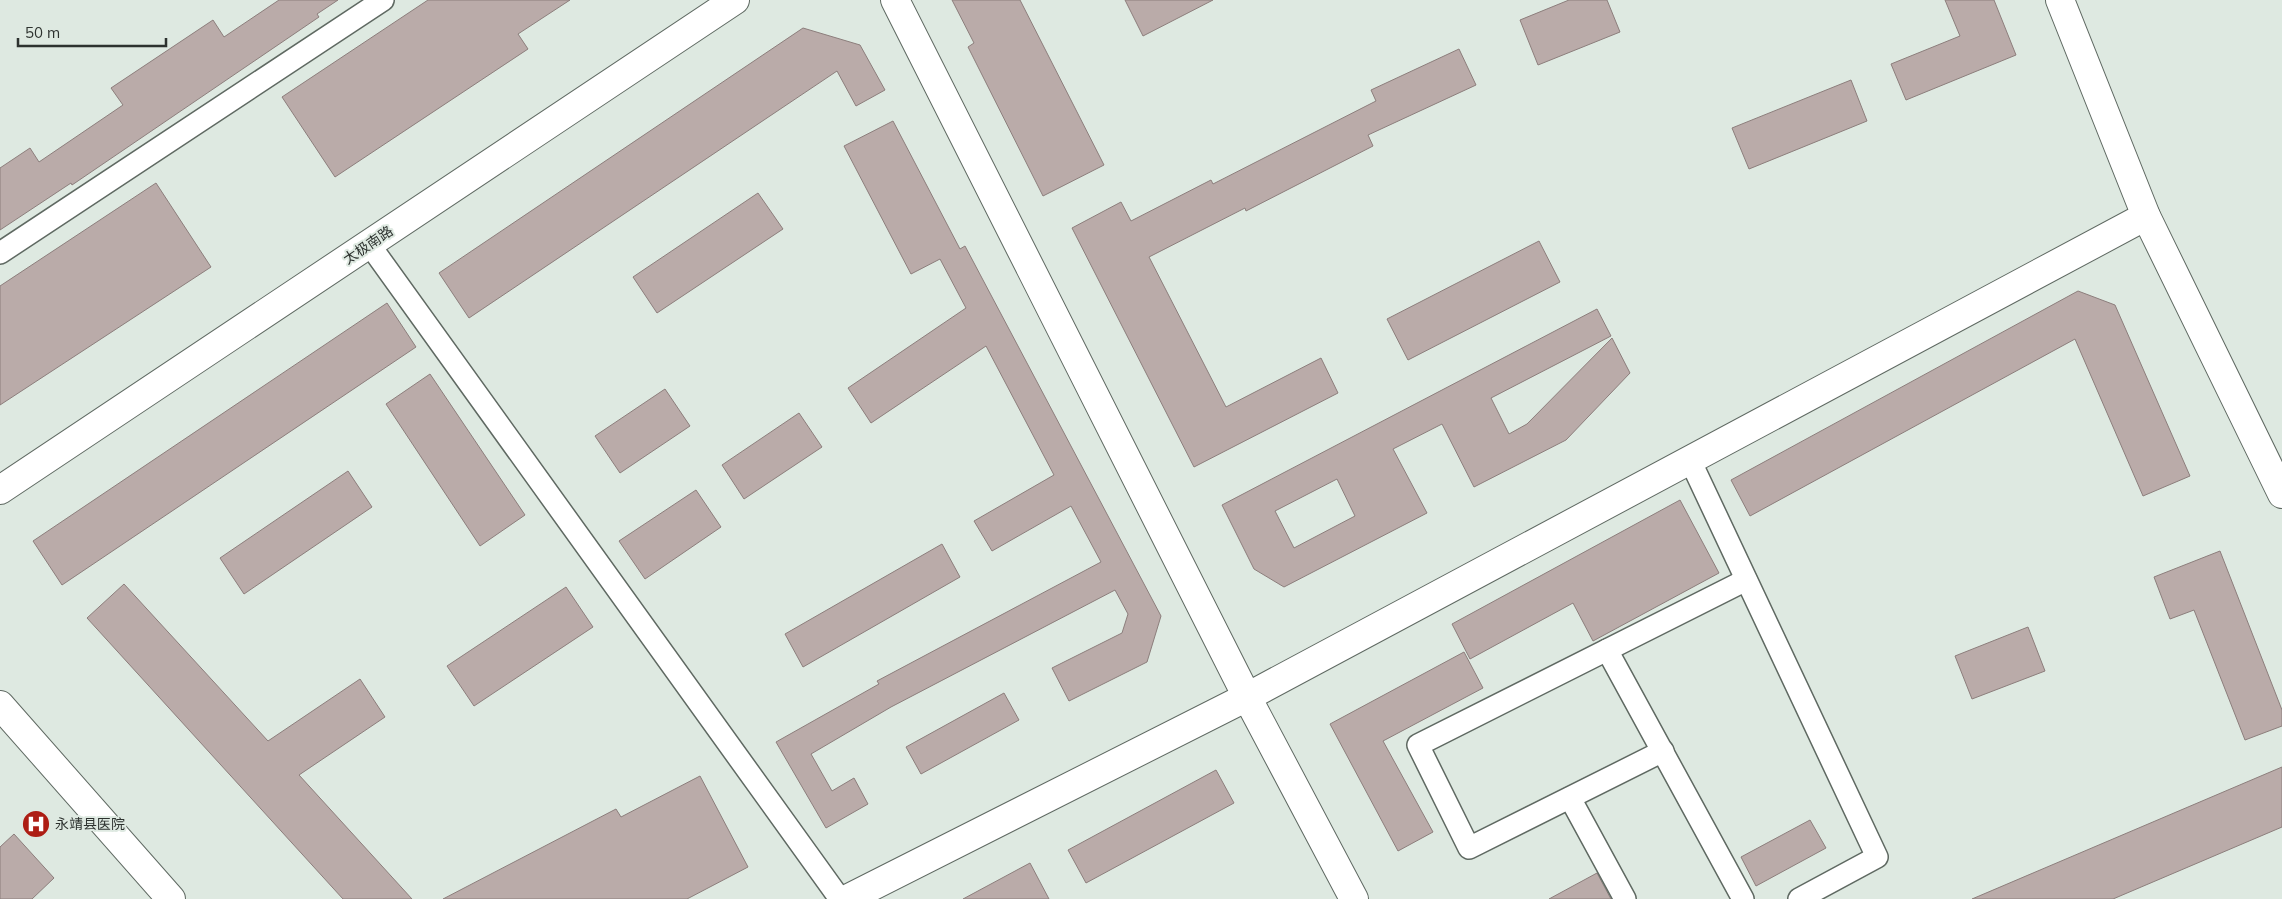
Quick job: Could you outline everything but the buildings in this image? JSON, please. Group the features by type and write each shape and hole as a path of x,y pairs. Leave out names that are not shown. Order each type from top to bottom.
{"street":[{"path":"0,253 383,0"},
{"name":"太极南路","path":"0,490 735,0"},
{"path":"895,0 1247,697 1354,899"},
{"path":"2060,0 2146,216 2282,494"},
{"path":"847,899 1247,697 2146,216"},
{"path":"370,244 840,899"},
{"path":"1690,460 1877,857 1799,899"},
{"path":"1663,751 1469,848 1418,745 1746,580"},
{"path":"1607,650 1743,899"},
{"path":"0,705 171,899"},
{"path":"1570,798 1625,899"}],"place":[{"name":"永靖县医院","path":"36,824"}]}
